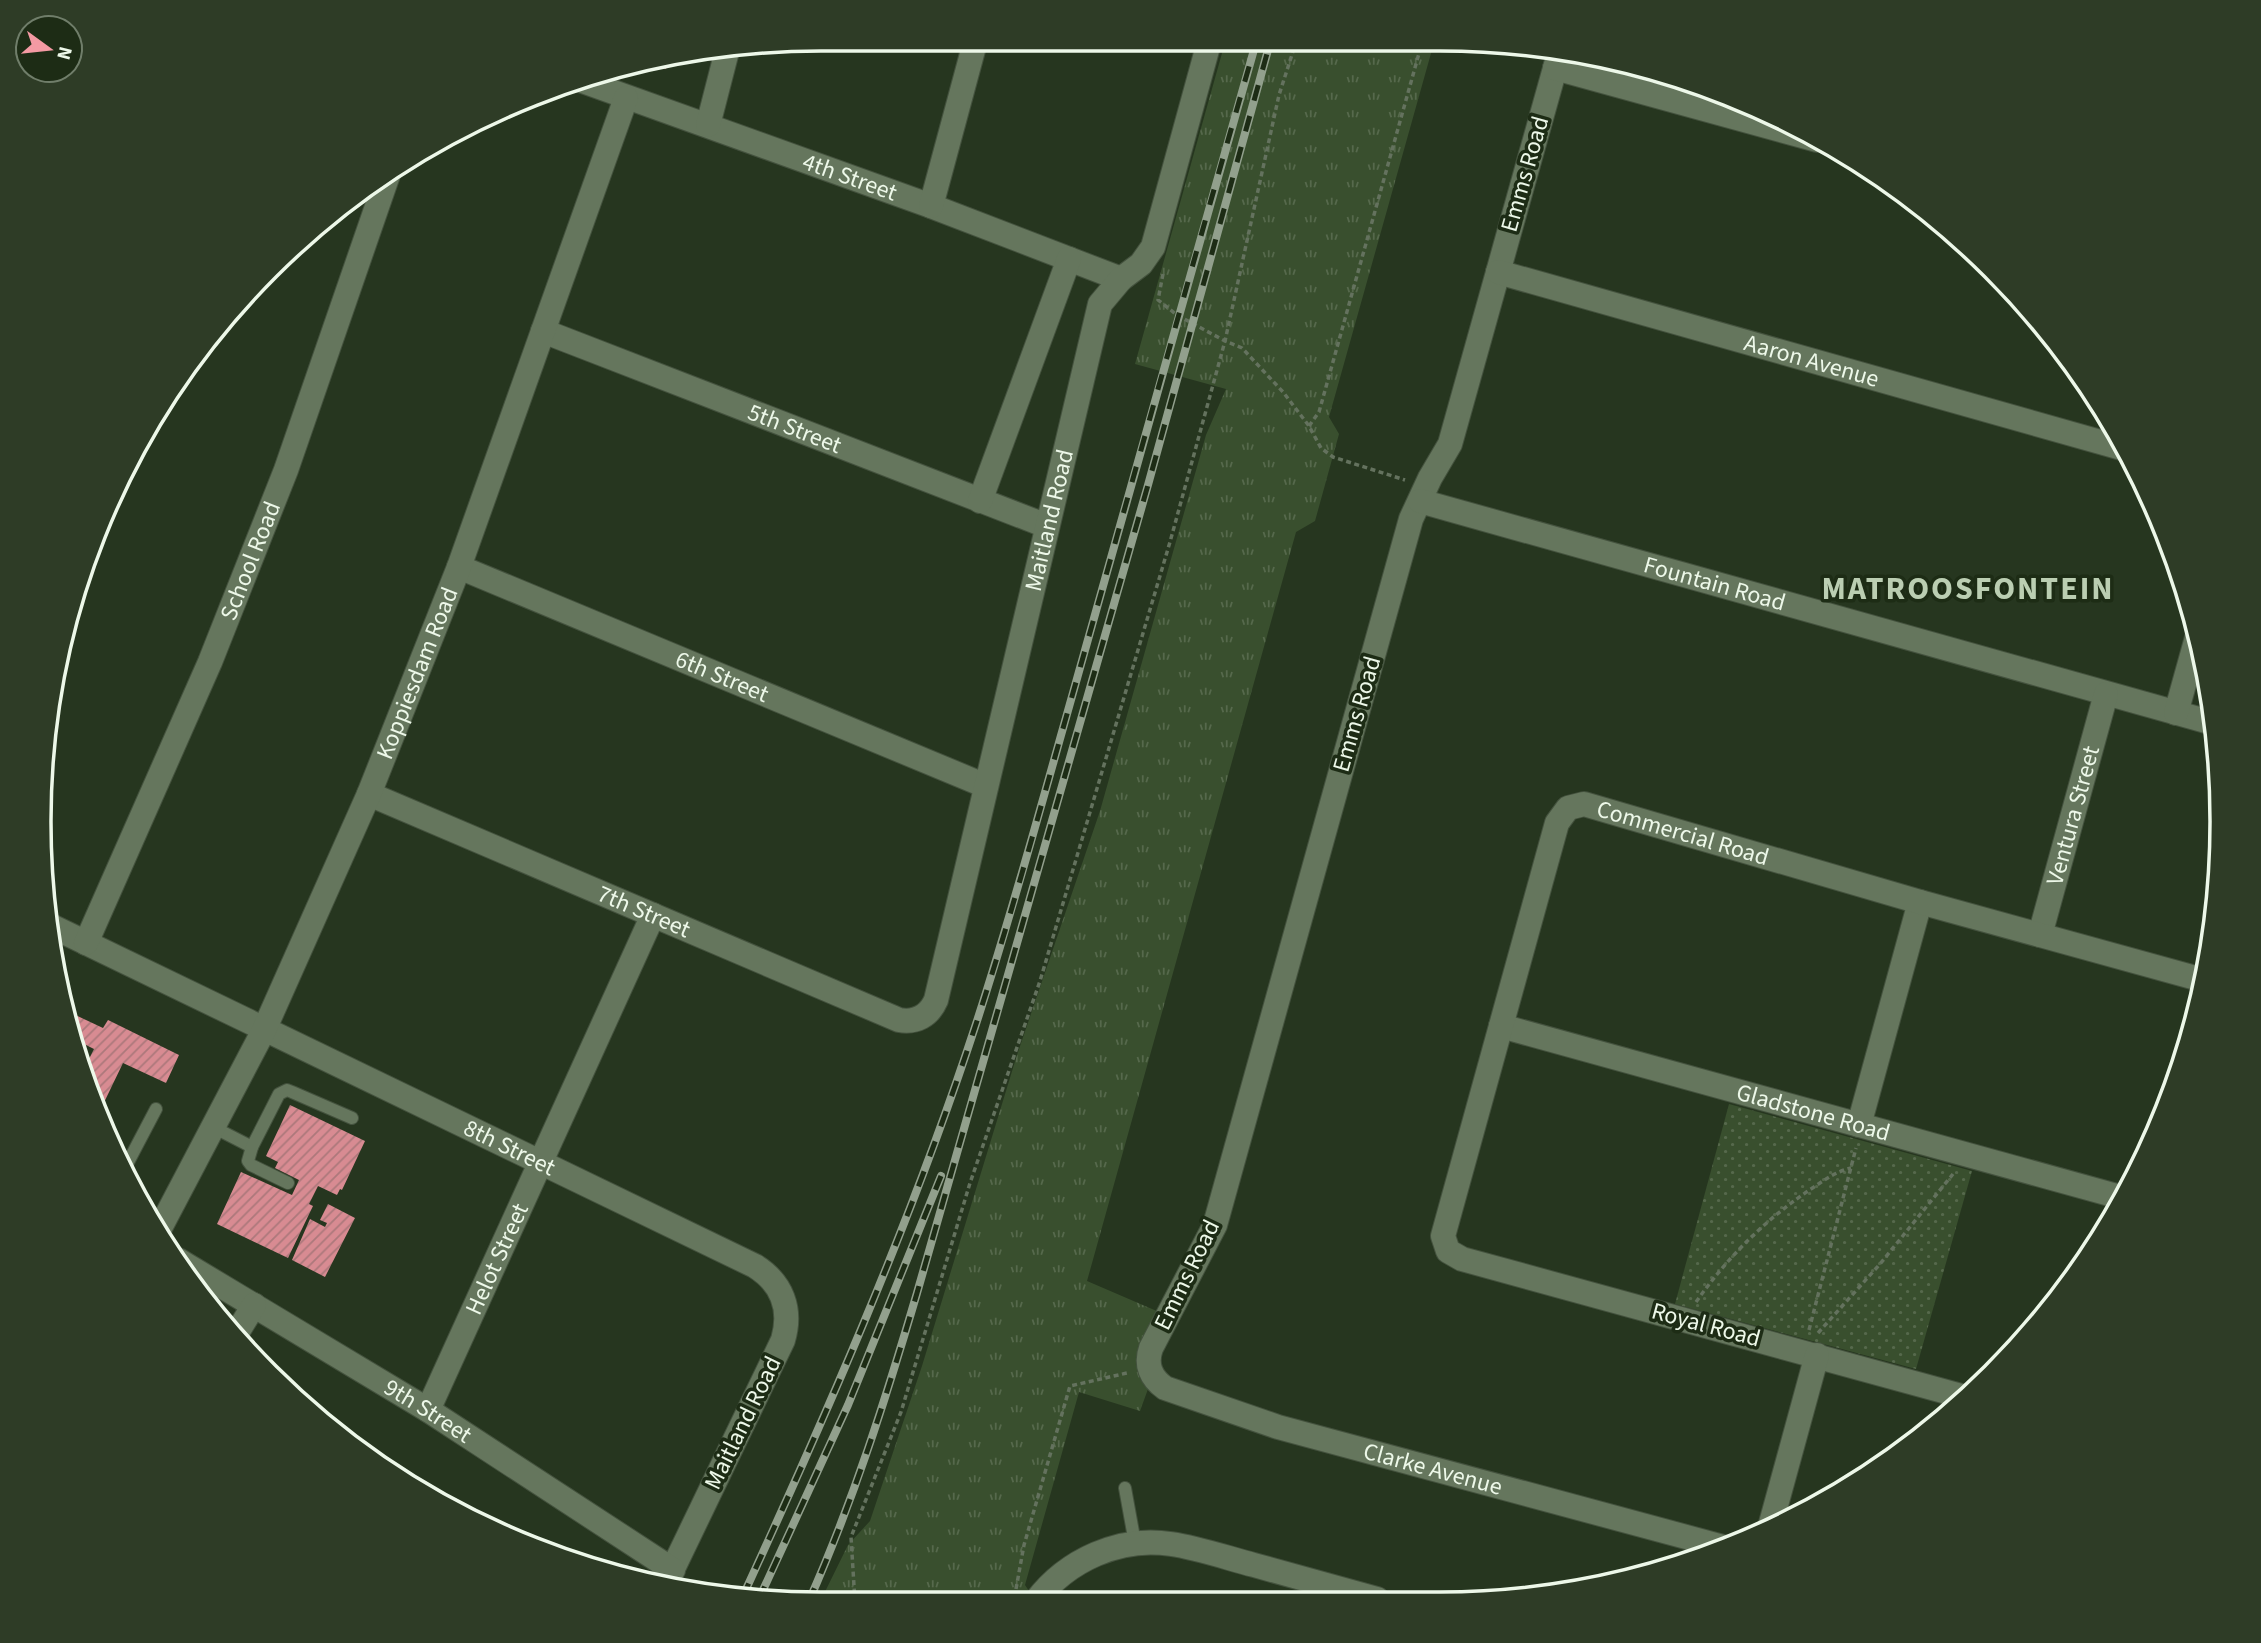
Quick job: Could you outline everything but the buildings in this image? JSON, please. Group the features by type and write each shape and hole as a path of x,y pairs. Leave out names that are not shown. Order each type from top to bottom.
{"street":[{"path":"931,206 973,51"},
{"name":"Maitland Road","path":"920,1018 933,1007 936,1000 1100,304 1121,279 1141,264 1153,247 1206,51"},
{"path":"708,125 726,57"},
{"path":"1557,61 1772,126"},
{"name":"Emms Road","path":"1150,1370 1151,1348 1215,1224 1408,533 1423,494 1450,444 1557,61"},
{"name":"4th Street","path":"594,86 931,206 1121,279"},
{"name":"Koppiesdam Road","path":"163,1222 264,1030 369,794 459,568 626,98"},
{"name":"School Road","path":"86,943 210,662 286,470 384,188"},
{"path":"981,500 1069,259"},
{"name":"Aaron Avenue","path":"1498,272 2112,445"},
{"name":"5th Street","path":"543,331 1047,526"},
{"name":"Fountain Road","path":"1423,494 2204,721"},
{"name":"6th Street","path":"459,568 986,786"},
{"path":"2176,713 2192,656"},
{"name":"Ventura Street","path":"2040,935 2106,694"},
{"name":"7th Street","path":"369,794 899,1020 920,1018"},
{"name":"Commercial Road","path":"1448,1251 1443,1236 1557,823 1568,808 1584,804 1920,902 2194,977"},
{"path":"1859,1125 1920,902"},
{"name":"Helot Street","path":"428,1410 653,915"},
{"name":"8th Street","path":"58,930 755,1266"},
{"name":"Gladstone Road","path":"1501,1026 2113,1195"},
{"name":"Royal Road","path":"1448,1251 1462,1259 1688,1320 1809,1348 1956,1394"},
{"name":"Maitland Road","path":"670,1577 783,1340 787,1314 785,1301 773,1280 755,1266"},
{"name":"9th Street","path":"194,1269 428,1410 666,1576"},
{"path":"240,1328 254,1305"},
{"path":"1772,1517 1809,1348"},
{"name":"Clarke Avenue","path":"1150,1370 1153,1377 1165,1388 1278,1427 1709,1543"},
{"path":"1033,1592 1102,1551 1135,1543 1185,1546 1352,1592"}],"lane":[{"path":"288,1183 249,1163 248,1157 279,1094 292,1091 352,1118"},
{"path":"129,1160 156,1109"},
{"path":"213,1128 252,1147"},
{"path":"1125,1488 1135,1543"}],"path":[{"path":"854,1592 851,1537 901,1412 970,1183 1040,981 1170,542 1225,341 1279,95 1293,51"},
{"path":"1308,426 1320,412 1419,51"},
{"path":"1149,254 1165,262 1158,300 1177,315 1242,348 1262,368 1308,426 1321,447 1333,457 1423,494"},
{"path":"1809,1348 1859,1125"},
{"path":"1809,1348 1815,1337 1880,1264 1956,1170 1962,1153"},
{"path":"1688,1320 1693,1306 1717,1273 1751,1236 1838,1171 1851,1168"},
{"path":"1026,1592 1024,1545 1070,1386 1150,1370"}],"green space":[{"path":"1223,51 1432,51 1329,417 1339,434 1315,521 1296,532 1087,1281 1159,1312 1144,1341 1138,1361 1141,1380 1148,1389 1140,1411 1079,1392 1025,1585 1028,1592 825,1592 848,1545 870,1521 922,1366 1017,1055 1100,811 1206,435 1226,389 1135,364"},
{"path":"1729,1104 1972,1171 1916,1369 1675,1304"}],"railway":[{"path":"746,1589 806,1457 897,1242 976,1024 1035,826 1254,51"},
{"path":"813,1592 868,1450 917,1293 1148,485 1268,51"},
{"path":"763,1590 848,1405 941,1176"}],"district":[{"name":"MATROOSFONTEIN","path":"1968,589"}]}
